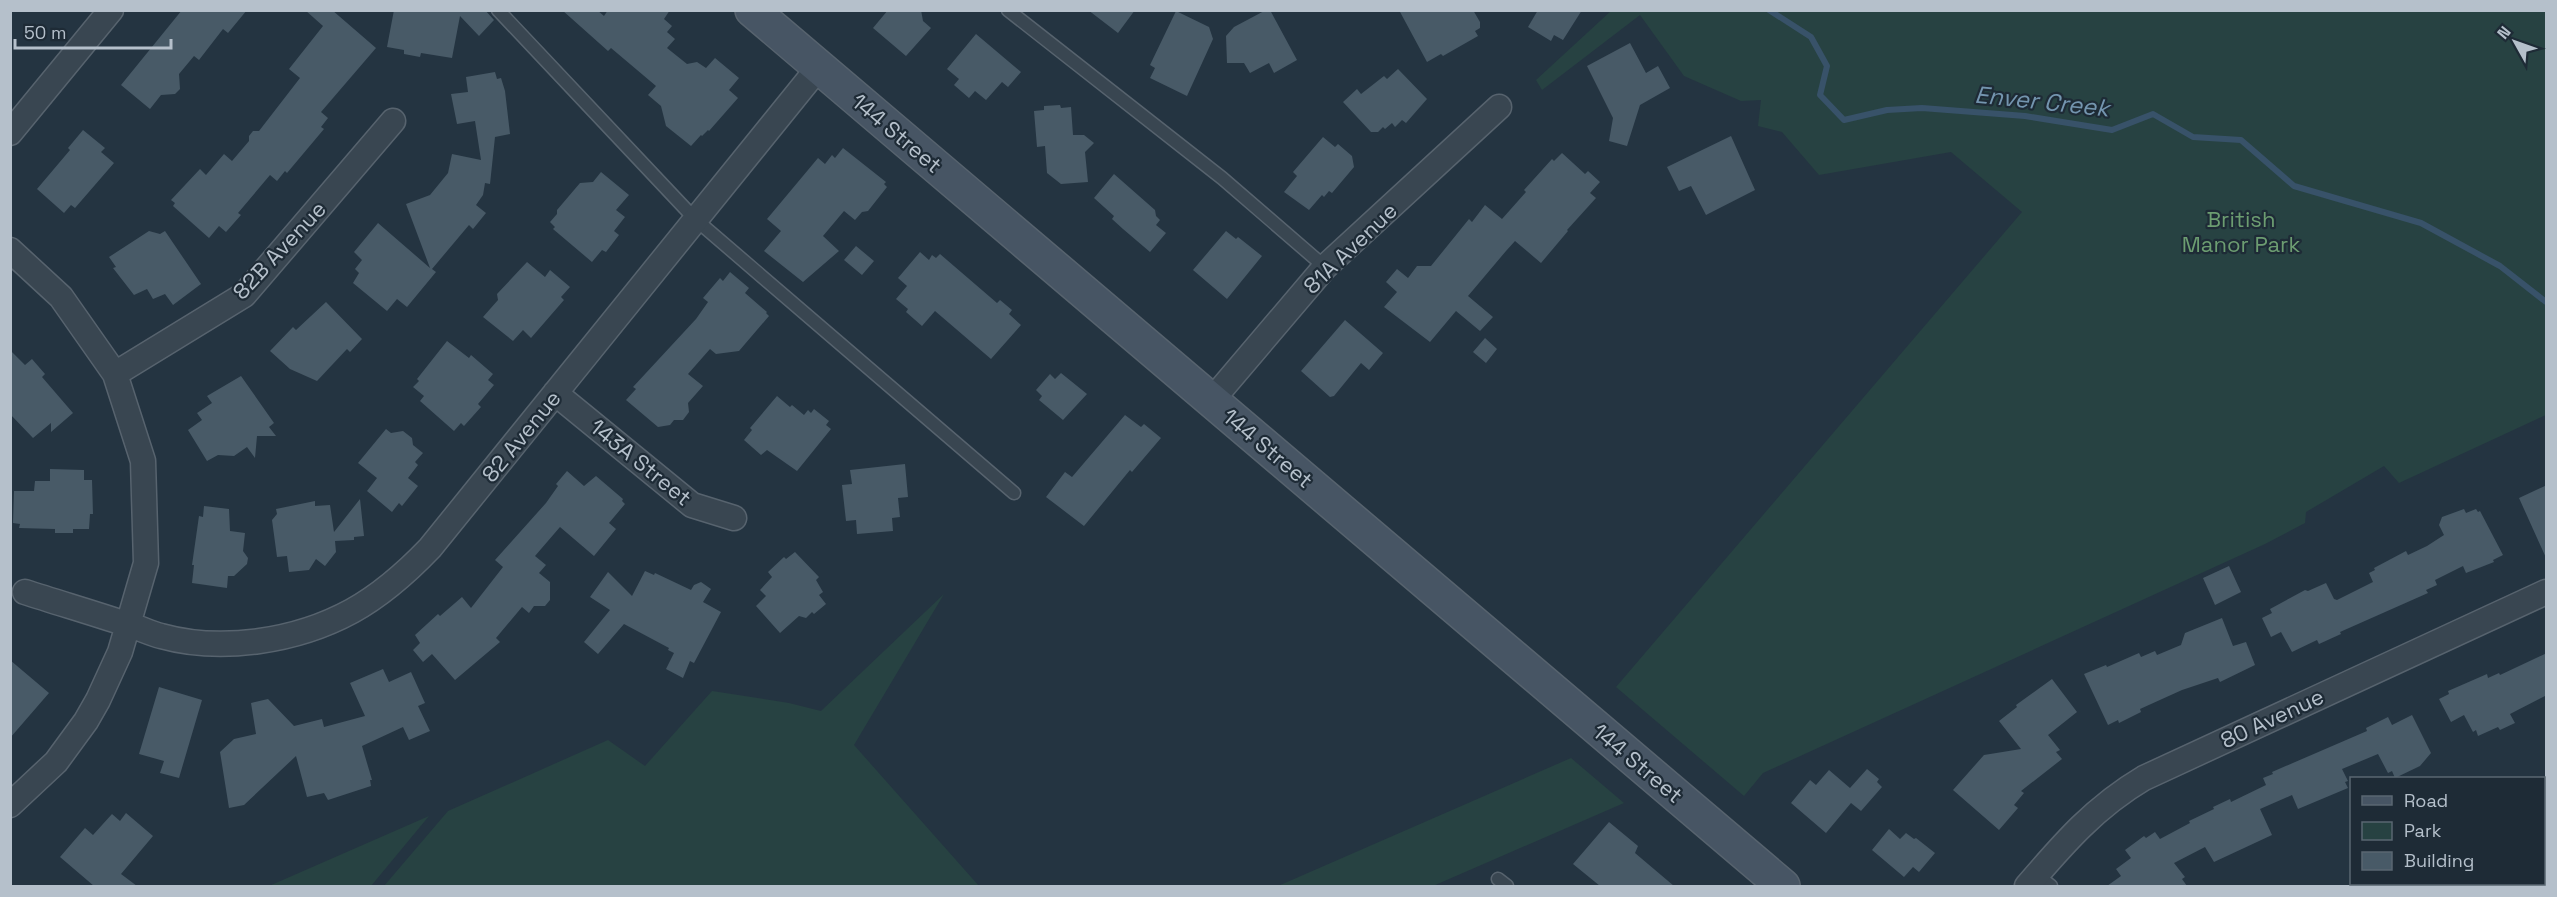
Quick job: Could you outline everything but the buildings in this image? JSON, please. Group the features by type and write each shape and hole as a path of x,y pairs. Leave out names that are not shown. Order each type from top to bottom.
{"main road":[{"name":"144 Street","path":"752,10 1783,886"}],"street":[{"path":"10,133 111,10"},
{"name":"82 Avenue","path":"25,592 161,636 189,641 237,643 275,638 316,627 352,611 402,576 430,548 819,67"},
{"name":"81A Avenue","path":"1212,400 1325,267 1499,107"},
{"name":"82B Avenue","path":"115,374 244,295 393,122"},
{"path":"10,250 61,297 115,374 143,462 146,563 130,625 110,678 86,722 56,762 10,805"},
{"name":"143A Street","path":"555,393 692,505 734,518"},
{"name":"80 Avenue","path":"2038,883 2086,820 2118,794 2144,777 2547,592"}],"lane":[{"path":"498,10 695,219 1014,493"},
{"path":"1008,10 1222,178 1325,267"}],"green space":[{"name":"British Manor Park","path":"1612,10 2546,11 2546,415 2399,483 2384,466 2306,512 2305,523 2265,544 1763,773 1744,796 1616,687 2022,212 1951,152 1819,175 1782,132 1758,126 1761,100 1741,101 1684,76 1640,15 1542,90 1536,80"},
{"path":"944,594 854,745 979,886 384,886 448,811 608,740 645,766 712,691 789,703 821,711"},
{"path":"1571,758 1624,803 1433,886 1278,886"},
{"path":"429,816 371,886 269,886"}],"waterway":[{"name":"Enver Creek","path":"1769,10 1811,37 1827,66 1820,95 1844,120 1887,110 1922,108 2025,116 2112,130 2153,114 2193,137 2241,140 2294,186 2421,223 2500,266 2546,302"}]}
